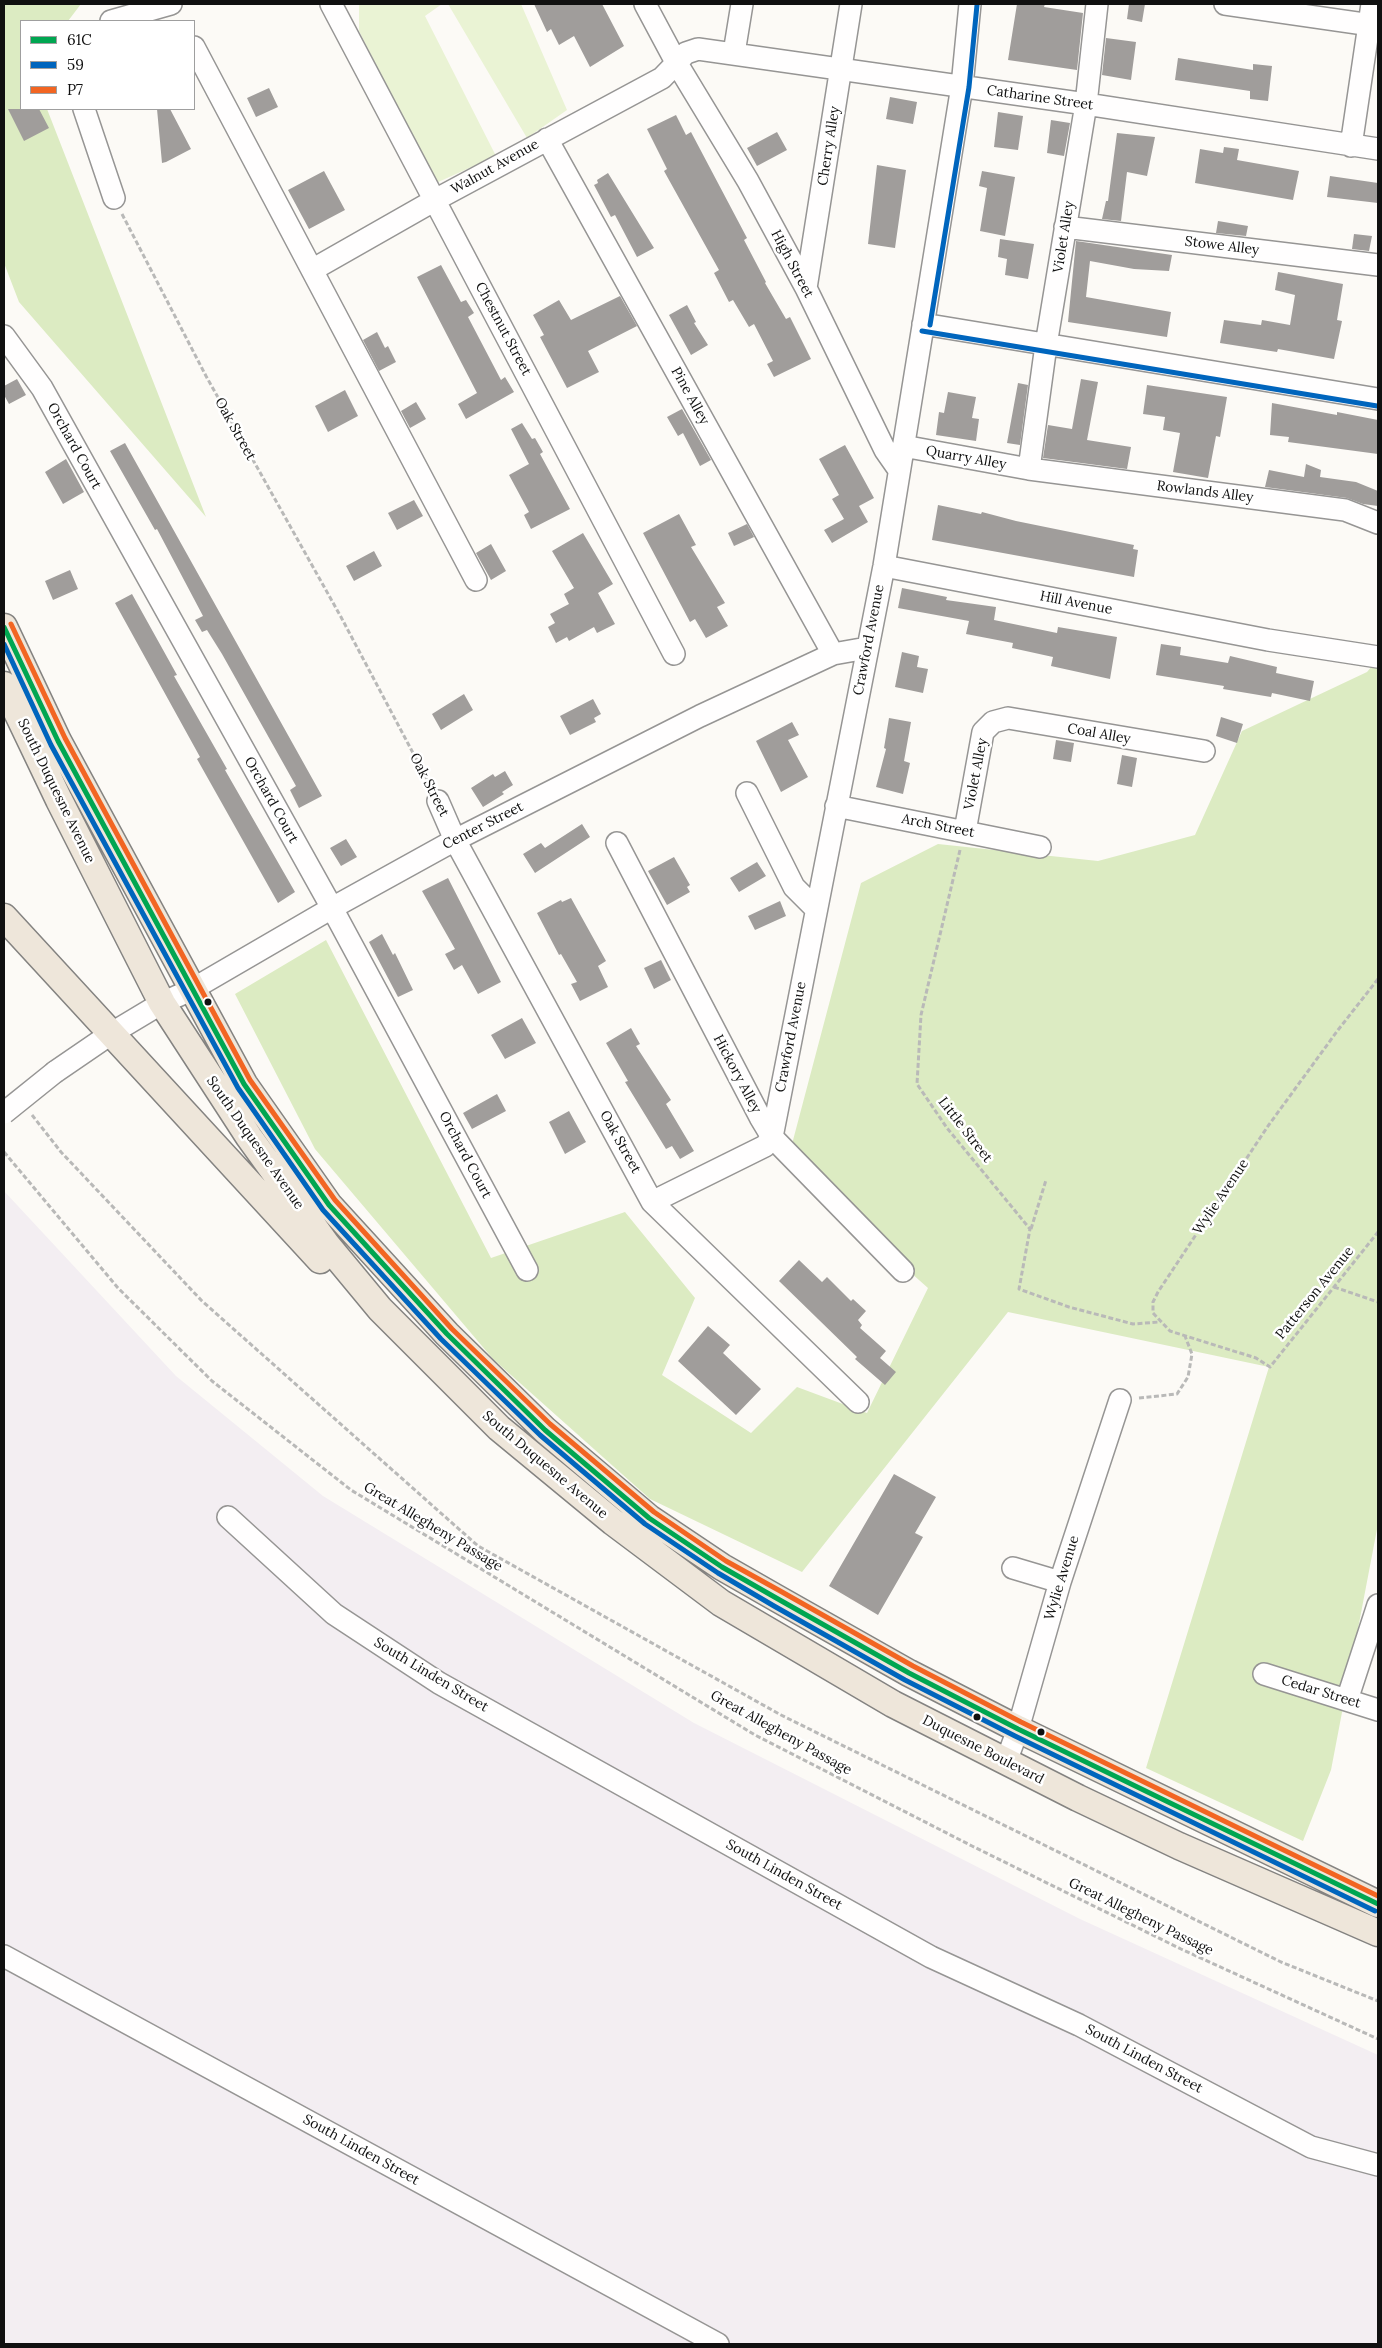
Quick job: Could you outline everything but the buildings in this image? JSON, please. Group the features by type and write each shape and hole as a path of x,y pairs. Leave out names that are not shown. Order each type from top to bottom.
{"main road":[{"name":"South Duquesne Avenue","path":"4,627 58,741 244,1084 329,1205 447,1334 545,1430 649,1518 722,1567 909,1673 1018,1729 1378,1904"},
{"name":"South Duquesne Avenue","path":"4,685 59,800 162,1003 249,1137 327,1244 380,1309 499,1428 613,1522"},
{"path":"4,917 363,1306 499,1428"},
{"name":"Duquesne Boulevard","path":"613,1522 721,1603 893,1704 1006,1762 1179,1846 1378,1933"}],"street":[{"path":"115,20 171,4 179,20"},
{"name":"Chestnut Street","path":"331,4 674,654"},
{"name":"High Street","path":"645,4 676,62 748,181 806,288 885,450 899,470"},
{"path":"734,53 742,4"},
{"name":"Cherry Alley","path":"806,288 851,4"},
{"name":"Crawford Avenue","path":"772,1137 884,566 962,86 970,4"},
{"name":"Violet Alley","path":"1029,469 1046,344 1086,104 1097,4"},
{"path":"1225,4 1373,26"},
{"path":"1351,146 1373,26 1372,4"},
{"path":"195,49 476,580"},
{"name":"Catharine Street","path":"676,62 686,53 698,49 734,53 1086,104 1378,150"},
{"name":"Walnut Avenue","path":"312,270 435,200 662,78 676,62"},
{"path":"84,110 114,198"},
{"name":"Pine Alley","path":"547,139 833,654"},
{"name":"Stowe Alley","path":"1066,227 1378,265"},
{"path":"923,324 1378,399"},
{"name":"Orchard Court","path":"4,336 42,388 332,908 527,1270"},
{"name":"Quarry Alley","path":"903,446 1029,469"},
{"name":"Rowlands Alley","path":"1029,469 1345,510 1378,523"},
{"name":"Hill Avenue","path":"884,566 1268,640 1378,657"},
{"name":"Center Street","path":"112,1033 162,1003 192,990 332,908 455,840 700,716 833,654 868,648"},
{"name":"Coal Alley","path":"993,722 1008,718 1204,751"},
{"name":"Violet Alley","path":"965,831 983,732 993,722"},
{"path":"747,793 794,887 816,910"},
{"name":"Oak Street","path":"438,801 455,840 652,1202 858,1402"},
{"name":"Arch Street","path":"836,806 1040,847"},
{"name":"Hickory Alley","path":"617,843 772,1137 903,1271"},
{"path":"4,1113 55,1072 112,1033"},
{"path":"652,1202 765,1146 772,1137"},
{"name":"Wylie Avenue","path":"1006,1762 1018,1729 1060,1582 1120,1400"},
{"name":"South Linden Street","path":"228,1517 334,1614 447,1688 931,1956 1079,2025 1311,2147 1378,2165"},
{"path":"1013,1568 1060,1582"},
{"path":"1347,1700 1378,1606"},
{"name":"Cedar Street","path":"1264,1674 1378,1710"},
{"name":"South Linden Street","path":"4,1956 718,2344"}],"path":[{"name":"Oak Street","path":"114,198 206,376 341,617 438,801"},
{"name":"Little Street","path":"965,831 921,1014 917,1084 947,1128 1030,1229"},
{"name":"Wylie Avenue","path":"1159,1322 1153,1313 1153,1302 1158,1292 1268,1126 1378,979"},
{"path":"26,1108 61,1152 202,1301 478,1546 781,1715 1281,1962 1378,2001"},
{"name":"Great Allegheny Passage","path":"4,1152 118,1288 212,1380 350,1490 755,1735 963,1842 1164,1941 1378,2039"},
{"path":"1046,1180 1030,1229 1019,1289 1069,1307 1133,1324 1159,1322 1170,1331 1185,1336 1192,1354 1188,1376 1177,1394 1120,1400"},
{"name":"Patterson Avenue","path":"1185,1336 1256,1358 1270,1367 1378,1232"},
{"path":"1334,1287 1378,1302"}],"shaded area":[{"path":"4,1191 176,1376 323,1496 694,1723 1080,1919 1378,2055 1378,2344 4,2344"}],"green space":[{"path":"4,4 81,4 69,20 20,20 20,110 47,110 206,517 19,302 4,263"},
{"path":"359,4 442,4 425,16 496,156 436,183 359,31"},
{"path":"448,4 521,4 567,110 527,138"},
{"path":"1378,659 1378,1524 1331,1770 1303,1841 1146,1768 1269,1367 1008,1312 802,1572 650,1499 493,1359 315,1149 235,994 326,940 491,1258 625,1212 695,1298 662,1375 751,1433 797,1387 867,1413 928,1288 787,1163 861,883 938,844 1098,861 1195,835 1242,731 1367,672"}],"transit line":[{"name":"59","path":"930,325 969,87 977,5"},
{"name":"59","path":"922,331 1377,406"},
{"name":"P7","path":"11,624 65,738 250,1080 335,1200 452,1329 550,1424 654,1512 726,1561 913,1666 1021,1722 1378,1896"},
{"name":"61C","path":"4,627 58,741 244,1084 329,1205 447,1334 545,1430 649,1518 722,1567 778,1599 909,1673 1018,1729 1378,1904"},
{"name":"59","path":"4,644 51,745 238,1088 323,1210 441,1339 540,1435 645,1524 718,1573 774,1606 905,1680 1015,1736 1375,1911"}]}
